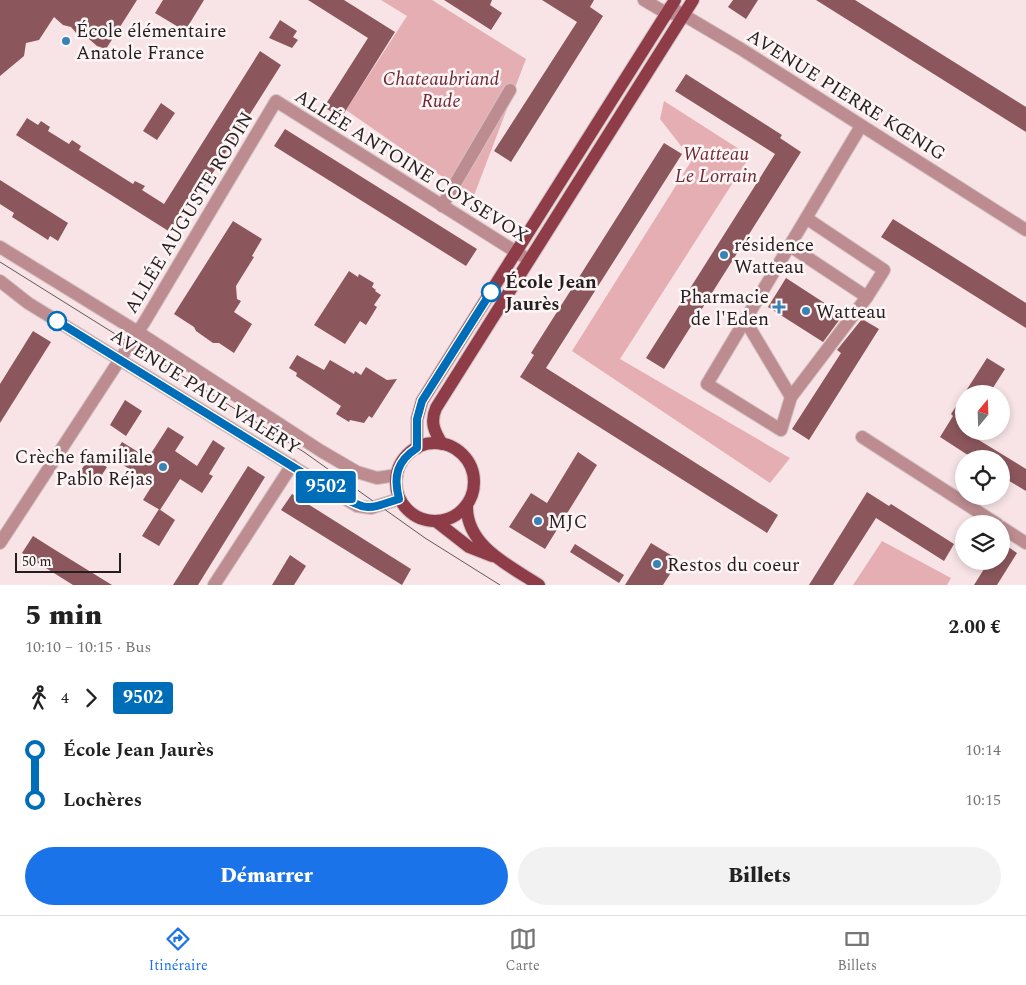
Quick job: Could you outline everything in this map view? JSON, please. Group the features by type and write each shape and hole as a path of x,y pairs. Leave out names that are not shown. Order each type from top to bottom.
{"main road":[{"path":"442,444 436,435 432,421 436,408 692,0"},
{"path":"417,448 417,419 422,401 671,6"},
{"path":"433,443 442,444 449,445 460,451 468,460 474,471 475,484 473,496 458,515 436,522 425,521 414,516 399,499 396,487 397,475 404,459 417,448 433,443"},
{"path":"467,506 469,526 478,540 494,557"},
{"path":"436,522 469,547 494,557 539,585"}],"street":[{"name":"AVENUE PIERRE KŒNIG","path":"644,0 671,6 682,18 861,126 1026,230"},
{"path":"442,206 510,90"},
{"name":"ALLÉE ANTOINE COYSEVOX","path":"276,101 529,260"},
{"name":"ALLÉE AUGUSTE RODIN","path":"0,543 138,332 276,101"},
{"path":"806,218 884,270 867,297 791,397 781,430 707,384 790,246 806,218 861,126"},
{"path":"790,246 867,297"},
{"name":"AVENUE PAUL VALÉRY","path":"0,247 138,332 321,451 357,472 377,478 397,475"},
{"name":"AVENUE PAUL VALÉRY","path":"0,281 28,303 357,506 371,508 399,499"},
{"path":"745,320 791,397"},
{"path":"862,437 983,515"},
{"path":"214,585 292,465"},
{"path":"1010,533 1026,543"}],"green space":[{"name":"Chateaubriand Rude","path":"381,0 432,0 526,59 473,198 346,110 407,16"},
{"name":"Watteau Le Lorrain","path":"664,101 750,156 620,359 790,458 770,483 572,351 692,160 660,119"},
{"path":"882,541 951,578 947,585 853,585"}],"building":[{"path":"0,0 137,0 106,49 78,35 71,27 63,25 54,17 39,40 26,43 24,56 0,76"},
{"path":"163,0 204,0 185,31 155,13"},
{"path":"308,0 344,0 395,32 341,118 324,107 368,38"},
{"path":"444,0 492,0 490,5 502,13 491,30"},
{"path":"542,0 594,0 590,7 603,16 511,162 494,151 577,22"},
{"path":"733,0 758,0 746,19 728,7"},
{"path":"816,0 855,0 1026,107 1026,132"},
{"path":"280,20 297,31 293,37 298,40 292,48 269,38"},
{"path":"260,51 281,65 195,201 191,199 170,232 16,135 27,118 38,125 41,121 50,127 48,131 69,144 72,140 81,146 79,150 133,184 135,181 145,186 142,190 164,204"},
{"name":"résidence Watteau","path":"686,74 782,135 780,138 801,152 664,369 646,358 775,154 675,91"},
{"path":"161,103 175,113 157,140 143,131"},
{"path":"285,129 477,249 466,266 274,146"},
{"path":"664,143 682,154 546,368 778,515 767,533 520,377 534,355 531,353"},
{"path":"0,180 68,223 58,241 50,236 48,240 12,217 14,213 0,204"},
{"path":"893,219 1026,303 1026,328 881,237"},
{"path":"233,221 262,239 252,256 254,257 236,286 237,299 241,301 234,312 252,324 234,353 219,343 213,343 196,331 194,327 174,314"},
{"path":"349,271 358,277 359,274 374,283 372,287 381,295 374,305 377,307 366,325 360,321 345,344 314,325"},
{"name":"Watteau","path":"786,278 843,315 823,342 768,307"},
{"path":"862,319 879,329 809,440 792,429 841,353 837,350"},
{"path":"33,331 51,342 0,423 0,384"},
{"path":"297,355 324,370 330,360 354,374 355,371 361,375 366,367 387,380 397,379 372,418 369,416 364,423 350,420 349,422 336,414 341,406 296,376 297,373 289,368"},
{"path":"987,358 1005,369 995,385 970,385"},
{"path":"125,400 142,411 126,436 110,425"},
{"path":"955,408 955,440 979,440 995,450 960,450 940,437 953,416 951,414"},
{"name":"Crèche familiale Pablo Réjas","path":"168,427 184,437 175,451 197,466 213,440 225,448 209,474 213,476 202,493 180,479 160,510 143,500 153,484 112,458 122,442 148,458"},
{"path":"578,452 597,465 545,549 509,527 531,493 547,503"},
{"path":"90,457 107,467 96,484 79,473"},
{"path":"1010,459 1026,469 1026,491 1010,481"},
{"path":"248,466 265,477 198,585 173,585"},
{"path":"867,492 889,506 891,504 954,544 944,561 876,518 833,585 809,585"},
{"path":"292,494 411,569 402,585 281,510"},
{"path":"159,509 175,520 159,546 142,536"},
{"path":"33,536 112,585 73,585 22,553"},
{"name":"Restos du coeur","path":"651,543 679,560 663,585 625,585"},
{"path":"575,544 624,575 619,583 570,552"},
{"path":"1010,548 1017,553 1010,564"},
{"path":"290,555 306,566 294,585 272,585"},
{"path":"983,570 1006,570 997,585 974,585"}],"tram line":[{"path":"0,262 304,452 425,538 500,585"}],"bus line":[{"name":"9502","path":"57,321 357,506 371,508 399,499 396,487 399,466 410,452 417,448 417,419 422,401 491,292"}],"place":[{"name":"École élémentaire Anatole France","path":"66,41"},
{"name":"résidence Watteau","path":"724,255"},
{"name":"École Jean Jaurès","path":"491,292"},
{"name":"Pharmacie de l'Eden","path":"779,307"},
{"name":"Watteau","path":"806,311"},
{"name":"Crèche familiale Pablo Réjas","path":"163,467"},
{"name":"MJC","path":"538,521"},
{"name":"Restos du coeur","path":"657,564"}]}
